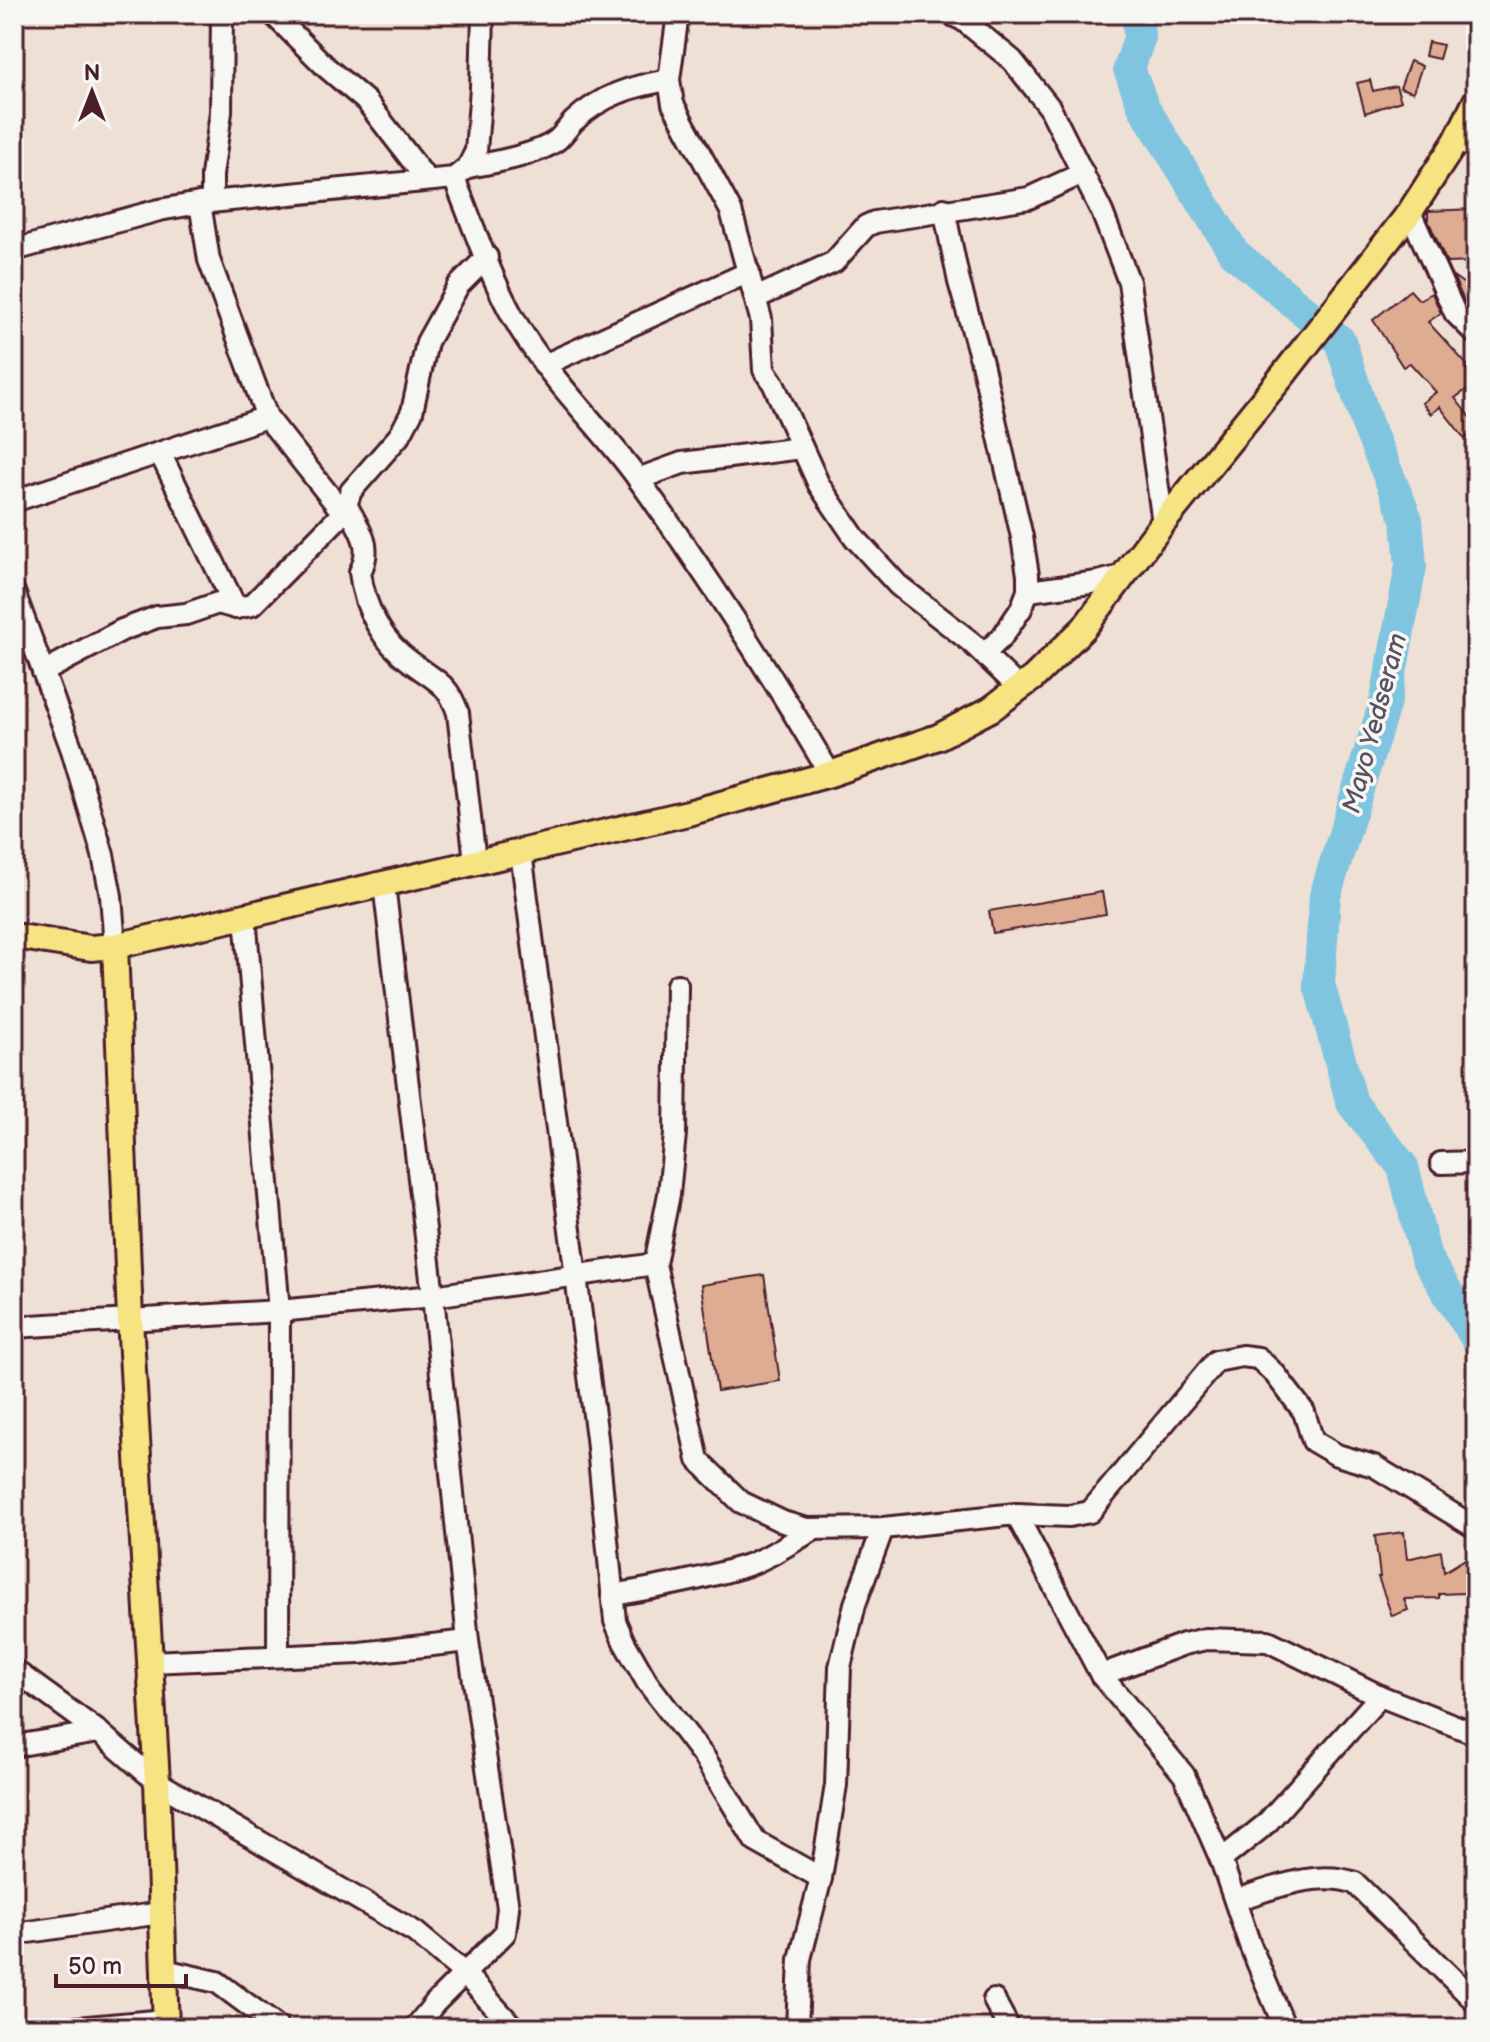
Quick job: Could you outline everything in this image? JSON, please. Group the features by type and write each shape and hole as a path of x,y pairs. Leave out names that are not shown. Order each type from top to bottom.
{"main road":[{"path":"14,936 91,948 115,946 384,884 688,813 830,774 938,737 991,709 1019,688 1084,628 1163,523 1466,144 1476,101"},
{"path":"115,946 130,1319 157,1782 166,2024"}],"street":[{"path":"222,14 221,112 206,202 209,260 267,417 345,509 366,544 368,557 360,572 370,614 395,650 436,679 452,695 458,713 475,861"},
{"path":"273,14 327,68 367,102 427,180"},
{"path":"461,172 476,151 483,14"},
{"path":"678,14 669,80 673,104 731,211 761,319 764,370 773,383 819,485 855,538 898,585 984,654 1019,688"},
{"path":"950,14 963,20 1012,60 1050,108 1102,212 1129,282 1163,523"},
{"path":"14,250 159,210 206,202 427,180 461,172 556,141 574,121 599,101 618,91 669,80"},
{"path":"461,172 487,257 513,316 544,365 638,479 738,623 830,774"},
{"path":"756,298 834,262 866,226 875,222 1029,198 1083,173"},
{"path":"944,209 1022,537 1028,591 1021,609 1002,637 984,654"},
{"path":"1410,212 1455,313 1476,334"},
{"path":"43,672 122,630 157,617 186,614 218,603 236,608 252,605 345,509 351,491 400,435 412,412 427,342 458,286 487,257"},
{"path":"544,365 749,272"},
{"path":"14,501 267,417"},
{"path":"638,479 682,463 801,448"},
{"path":"160,453 236,608"},
{"path":"1028,591 1126,575"},
{"path":"14,592 72,750 103,855 111,896 115,946"},
{"path":"521,852 597,1438 615,1621 647,1682 704,1757 755,1841 821,1878"},
{"path":"384,884 433,1296 468,1641 508,1908 505,1933 415,2028"},
{"path":"245,916 279,1311 278,1656"},
{"path":"677,985 675,1134 669,1194 655,1264 698,1460 741,1502 783,1522 815,1529 883,1528 1016,1514 1069,1516 1090,1512 1216,1361 1242,1356 1258,1358 1275,1374 1304,1412 1313,1441 1337,1455 1374,1466 1476,1528"},
{"path":"1441,1163 1476,1162"},
{"path":"14,1327 279,1311 433,1296 655,1264"},
{"path":"1016,1514 1101,1675 1184,1775 1221,1860 1250,1945 1285,2028"},
{"path":"797,2028 800,1959 821,1878 836,1785 840,1667 855,1604 883,1528"},
{"path":"612,1595 660,1589 744,1567 815,1529"},
{"path":"150,1662 360,1653 468,1641"},
{"path":"1101,1675 1195,1641 1268,1641 1380,1696 1476,1734"},
{"path":"14,1670 99,1732 157,1782 415,1932 464,1973 514,2028"},
{"path":"1221,1860 1266,1824 1380,1696"},
{"path":"14,1746 99,1732"},
{"path":"1235,1900 1282,1885 1316,1879 1339,1877 1355,1883 1476,2002"},
{"path":"14,1934 161,1913"},
{"path":"164,1970 217,1982 279,2028"},
{"path":"994,2000 1009,2028"},
{"path":"77,2028 166,2024"}],"building":[{"path":"1428,42 1443,45 1439,59 1425,56"},
{"path":"1410,61 1422,66 1413,92 1400,88"},
{"path":"1370,80 1373,91 1396,86 1401,101 1365,113 1357,83"},
{"path":"1474,209 1476,262 1447,263 1428,220 1428,211"},
{"path":"1453,276 1476,292 1475,315 1466,306"},
{"path":"1410,290 1419,300 1432,293 1441,313 1428,322 1469,367 1466,369 1476,383 1455,398 1476,425 1476,431 1465,439 1440,407 1431,414 1422,403 1436,392 1410,363 1403,367 1373,320"},
{"path":"1102,892 1106,914 993,933 989,911"},
{"path":"764,1275 780,1381 717,1391 701,1285"},
{"path":"1404,1532 1407,1559 1441,1551 1444,1572 1467,1558 1476,1574 1476,1602 1464,1593 1439,1594 1439,1598 1404,1599 1408,1610 1392,1616 1378,1577 1375,1536"}],"waterway":[{"name":"Mayo Yedseram","path":"1138,14 1139,39 1129,69 1144,108 1234,253 1340,341 1367,424 1407,520 1411,566 1386,699 1325,896 1319,984 1352,1103 1403,1167 1426,1258 1476,1338"}]}
